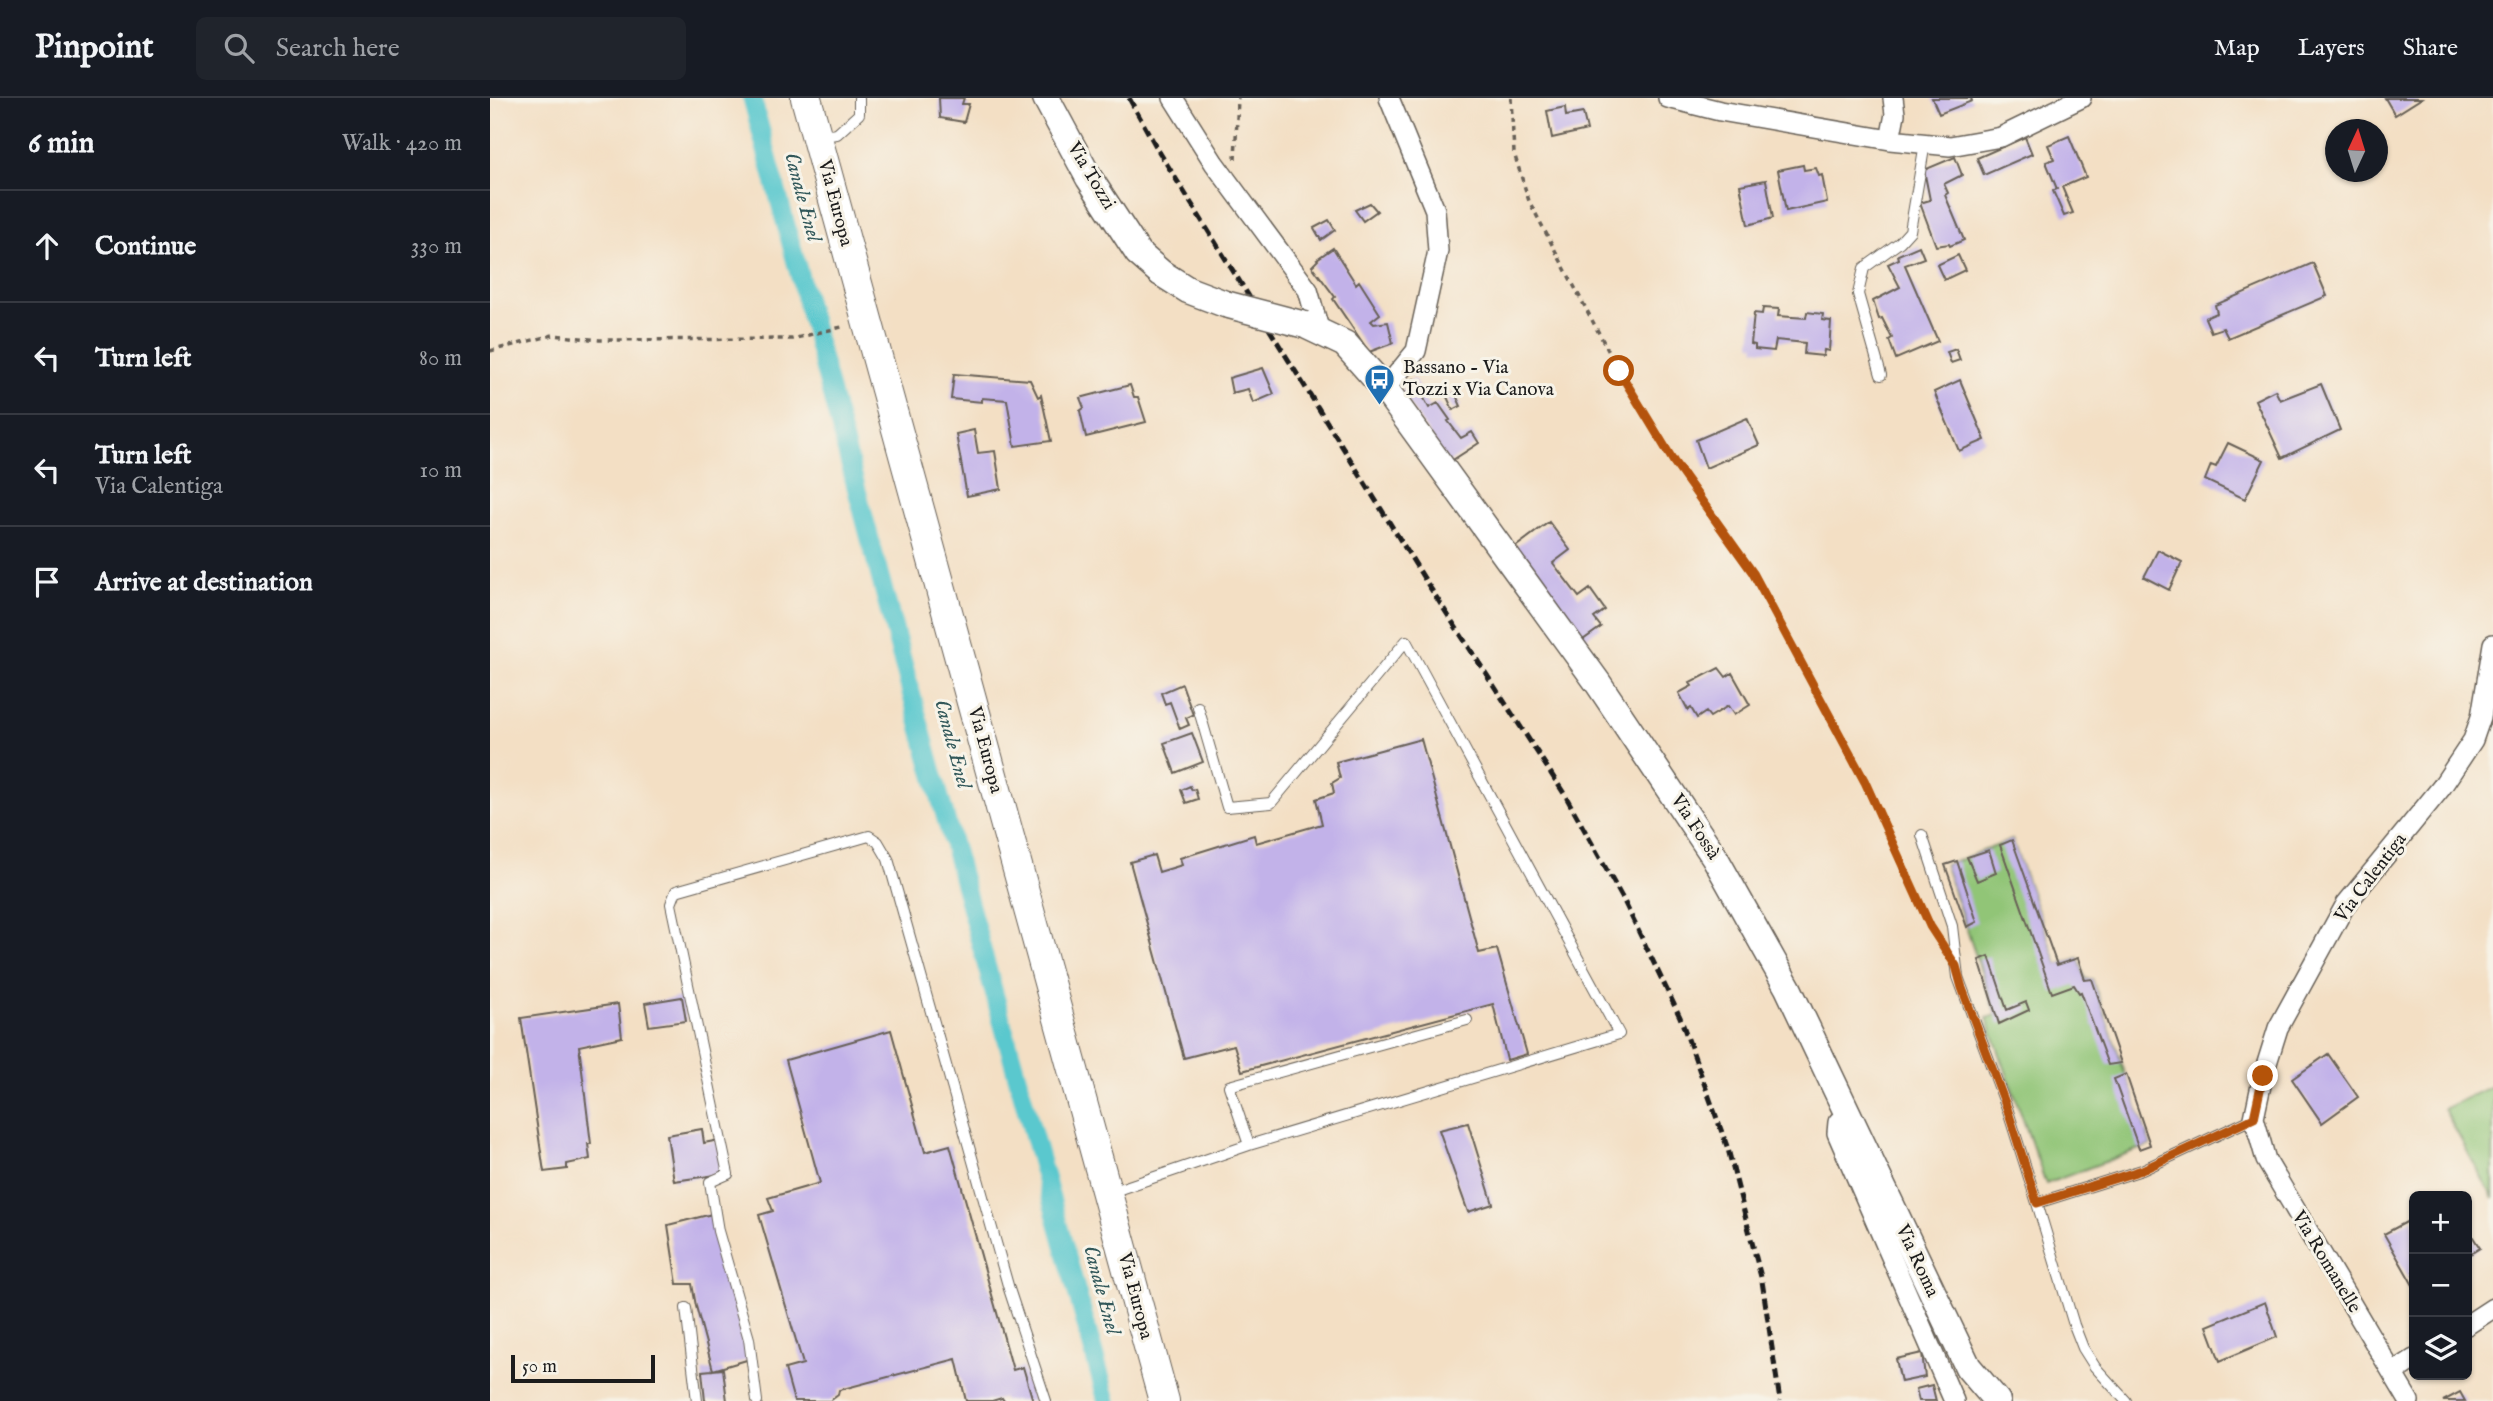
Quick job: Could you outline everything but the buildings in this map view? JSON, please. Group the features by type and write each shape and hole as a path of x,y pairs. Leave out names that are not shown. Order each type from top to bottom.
{"main road":[{"name":"Via Europa","path":"806,98 1164,1401"},
{"name":"Via Tozzi","path":"1046,98 1089,178 1138,253 1161,273 1188,290 1225,304"},
{"name":"Via Fossà","path":"1225,304 1313,329 1345,344 1385,390 1598,683 1714,856 1788,988 1847,1114"},
{"name":"Via Roma","path":"1847,1114 1968,1367 1997,1401"}],"street":[{"path":"1173,98 1214,163 1308,290 1313,329"},
{"path":"1385,390 1416,351 1438,251 1435,210 1389,98"},
{"path":"1668,98 1720,111 1950,146 2001,137 2081,98"},
{"path":"1891,139 1895,114 1894,98"},
{"name":"Via Calentiga","path":"2254,1118 2263,1076 2278,1028 2346,904 2441,788 2473,740 2483,706 2493,644"},
{"path":"1847,1114 1838,1122 1837,1133 1954,1401"},
{"name":"Via Romanelle","path":"2254,1118 2266,1160 2409,1401"},
{"path":"2472,1322 2493,1308"},
{"path":"2394,1372 2409,1362"}],"lane":[{"path":"817,137 837,134 859,114 859,98"},
{"path":"1881,375 1858,294 1864,268 1900,242 1910,231 1925,143"},
{"path":"1107,1194 1249,1144 1619,1034 1406,641 1271,803 1227,807 1198,707"},
{"path":"1922,835 1952,926 1956,966 1962,988 2007,1108 2074,1325 2083,1348 2095,1367 2126,1401"},
{"path":"757,1401 749,1339 718,1231 710,1182 728,1174 671,904 676,891 869,836 878,842 888,859 1009,1289 1046,1401"},
{"path":"1249,1144 1229,1086 1467,1020"},
{"path":"2037,1203 2142,1170 2254,1118"},
{"path":"686,1308 697,1401"}],"path":[{"path":"1234,188 1238,98"},
{"path":"1511,98 1514,153 1529,201 1619,371 1674,462 1753,573 1865,782 1930,926 1956,966"},
{"path":"490,351 553,335 600,340 792,339 846,326"}],"green space":[{"path":"2012,840 2057,965 2078,958 2085,979 2092,979 2150,1145 2046,1184 1987,1018 1996,1015 1945,865"},
{"path":"2493,1085 2493,1198 2444,1109"}],"waterway":[{"name":"Canale Enel","path":"752,98 913,700 1107,1401"}],"railway":[{"path":"1129,98 1158,150 1427,583 1565,795 1624,901 1680,1017 1728,1149 1762,1281 1780,1401"}],"place":[{"name":"Bassano - Via Tozzi x Via Canova","path":"1380,406"}],"route":[{"path":"1619,371 1674,462 1753,573 1865,782 1930,926 1956,966 2007,1108 2037,1203 2142,1170 2254,1118 2263,1076"}]}
